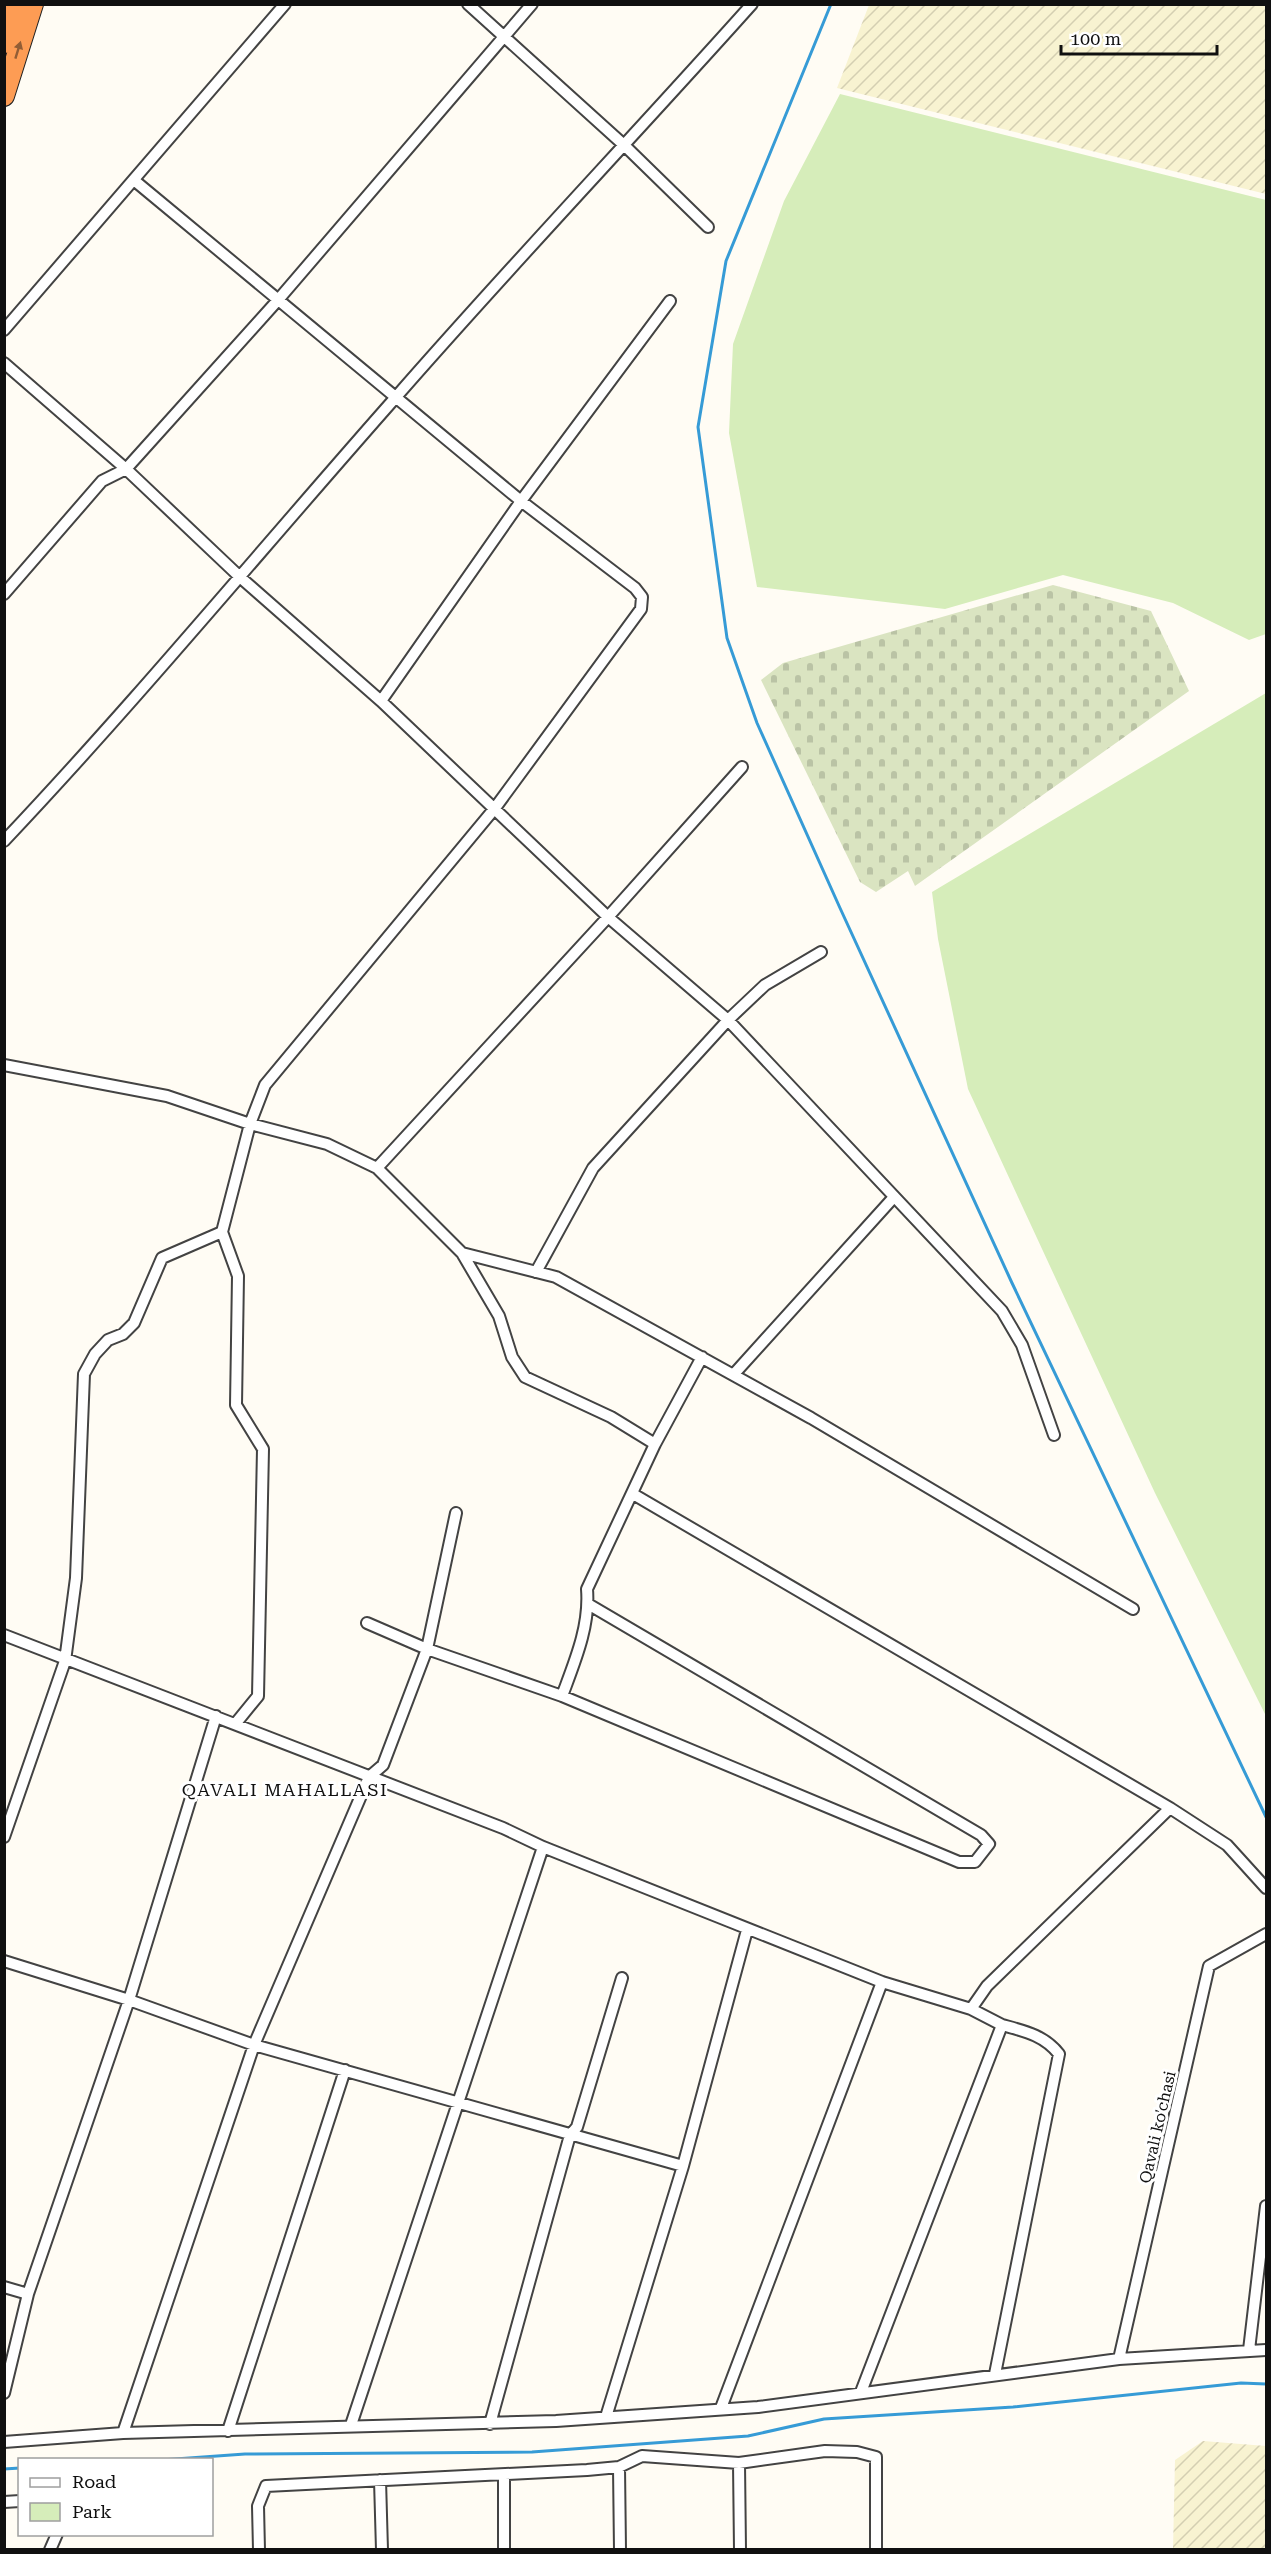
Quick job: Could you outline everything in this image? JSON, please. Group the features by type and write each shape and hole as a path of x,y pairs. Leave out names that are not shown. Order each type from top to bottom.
{"highway":[{"path":"4,43 16,4"},
{"path":"4,96 33,4"}],"street":[{"path":"4,330 135,181 285,4"},
{"path":"468,4 625,146 708,227"},
{"path":"4,594 102,481 126,469 278,300 532,4"},
{"path":"4,841 67,775 241,578 396,396 752,4"},
{"path":"135,181 521,501 635,588 642,597 641,609 495,808 265,1085 250,1124 222,1232 238,1276 236,1405 263,1449 258,1696 236,1723"},
{"path":"381,701 521,501 670,301"},
{"path":"4,363 126,469 241,578 381,701 608,917 728,1020 1002,1311 1022,1345 1054,1436"},
{"path":"377,1168 608,917 742,767"},
{"path":"536,1272 593,1168 728,1020 765,985 821,952"},
{"path":"4,1065 167,1096 250,1124 327,1144 377,1168 462,1253 499,1316 512,1357 525,1377 610,1418 655,1444"},
{"path":"734,1374 894,1197"},
{"path":"4,1837 65,1660 76,1578 84,1374 101,1347 108,1340 123,1334 134,1323 162,1258 222,1232"},
{"path":"462,1253 556,1277 734,1374 1133,1609"},
{"path":"562,1696 582,1642 588,1604 587,1589 655,1444 702,1357"},
{"path":"633,1494 1170,1808 1227,1845 1266,1888"},
{"path":"123,2433 254,2045 369,1777 383,1766 427,1649 456,1513"},
{"path":"367,1623 427,1649 562,1696 959,1862 975,1862 989,1844 981,1835 588,1604"},
{"path":"4,1635 503,1828 543,1847 747,1930 882,1982 971,2010 1002,2025 1032,2033 1051,2045 1059,2054 995,2374"},
{"path":"4,2393 28,2294 129,2000 216,1716"},
{"path":"971,2010 987,1986 1170,1808"},
{"path":"351,2425 456,2102 543,1847"},
{"path":"606,2417 683,2166 747,1930"},
{"name":"Qavali ko'chasi","path":"1119,2359 1209,1966 1266,1934"},
{"path":"4,1961 129,2000 254,2045 683,2166"},
{"path":"490,2424 570,2134 577,2127 621,1978"},
{"path":"721,2408 882,1982"},
{"path":"861,2391 1002,2025"},
{"path":"228,2431 345,2070"},
{"path":"1249,2350 1266,2206"},
{"path":"4,2287 28,2294"},
{"path":"4,2442 123,2433 351,2425 490,2424 759,2407 861,2391 1119,2359 1266,2350"},
{"path":"259,2550 258,2506 266,2486 504,2475 619,2467 642,2456 739,2463 825,2451 857,2452 876,2457 876,2550"},
{"path":"739,2463 740,2550"},
{"path":"619,2467 620,2550"},
{"path":"504,2475 504,2550"},
{"path":"380,2480 382,2550"},
{"path":"50,2550 57,2536"}],"shaded area":[{"path":"869,5 1266,5 1266,194 837,88"},
{"path":"1203,2441 1266,2446 1266,2549 1173,2549 1175,2460"}],"green space":[{"path":"840,94 1266,200 1266,634 1249,640 1173,603 1063,575 945,609 757,587 729,433 733,344 784,201"},
{"path":"1053,585 1151,611 1189,691 915,886 908,871 876,892 860,882 761,680 783,663"},
{"path":"1266,693 1266,1716 1155,1493 968,1089 938,939 932,892"}],"waterway":[{"path":"831,4 726,261 698,427 727,638 757,723 840,908 1012,1283 1266,1817"},
{"path":"189,2458 245,2454 532,2452 748,2436 824,2419 1013,2407 1241,2383 1266,2384"},
{"path":"4,2469 18,2468"}],"district":[{"name":"QAVALI MAHALLASI","path":"285,1790"}]}
